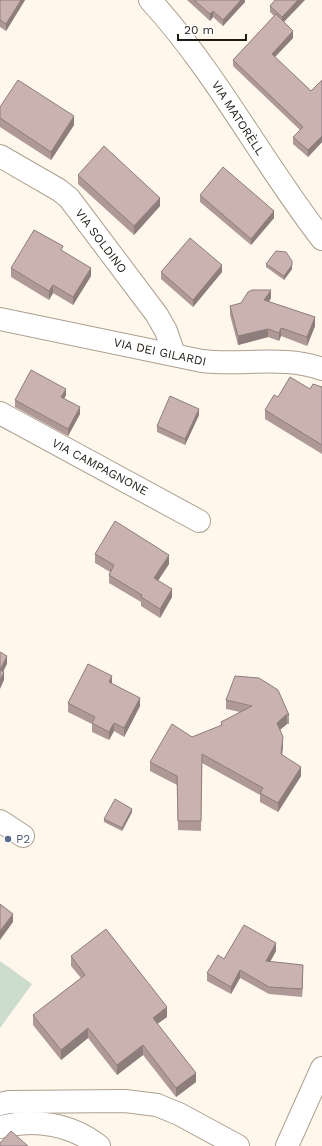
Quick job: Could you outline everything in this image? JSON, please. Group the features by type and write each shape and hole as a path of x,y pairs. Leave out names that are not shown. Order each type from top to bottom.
{"street":[{"name":"VIA MATORÈLL","path":"150,0 176,28 205,68 283,186 322,239"},
{"name":"VIA SOLDINO","path":"0,156 59,190 69,198 157,315 166,331 174,354"},
{"name":"VIA DEI GILARDI","path":"0,319 216,363 285,362 304,364 322,369"},
{"name":"VIA CAMPAGNONE","path":"0,413 200,521"},
{"path":"0,821 23,836"},
{"path":"287,1146 322,1068"},
{"path":"0,1104 9,1102 125,1101 157,1106 179,1114 238,1146"},
{"path":"0,1127 12,1124 53,1124 81,1134 99,1146"}],"green space":[{"path":"0,961 32,984 0,1028"}],"building":[{"path":"0,0 21,0 6,24 0,20"},
{"path":"194,0 241,0 223,20 213,11 210,14"},
{"path":"275,0 298,0 282,17 270,6"},
{"path":"276,14 293,31 272,54 311,91 322,80 322,136 308,150 293,137 303,127 233,60"},
{"path":"18,80 74,116 51,152 0,118 0,107"},
{"path":"104,146 160,198 134,226 78,175"},
{"path":"223,167 274,211 251,239 200,195"},
{"path":"34,230 63,246 61,250 91,268 73,297 53,285 49,291 11,268"},
{"path":"190,238 222,265 193,300 161,272"},
{"path":"276,251 286,252 292,261 292,265 284,276 266,264"},
{"path":"252,290 271,290 264,300 315,317 307,337 281,328 279,333 268,329 238,336 230,306 241,303 248,292"},
{"path":"31,370 66,389 61,397 80,407 68,429 15,400"},
{"path":"290,377 310,389 313,384 322,387 322,445 265,410 274,395 278,397"},
{"path":"170,396 199,409 185,439 157,426"},
{"path":"115,521 169,555 154,578 172,589 160,609 141,597 142,595 109,575 114,565 95,554"},
{"path":"0,652 7,656 0,670"},
{"path":"88,664 112,676 109,682 140,698 124,728 114,723 109,732 92,723 95,717 68,703"},
{"path":"0,670 4,672 0,680"},
{"path":"235,676 259,678 278,690 289,715 287,714 277,723 283,737 281,754 301,767 278,803 260,793 263,788 202,754 201,821 178,821 177,776 150,762 172,724 192,737 222,725 221,722 252,706 226,700"},
{"path":"115,799 132,809 122,828 104,819"},
{"path":"0,904 13,914 0,931"},
{"path":"244,925 276,943 266,961 303,965 302,989 269,987 240,970 231,987 207,973 218,955 224,959"},
{"path":"106,929 167,1007 153,1018 196,1073 176,1088 143,1045 117,1065 88,1028 61,1050 33,1015 85,975 71,956"},
{"path":"11,1131 28,1146 0,1146 0,1143"}],"place":[{"name":"P2","path":"8,839"}]}
